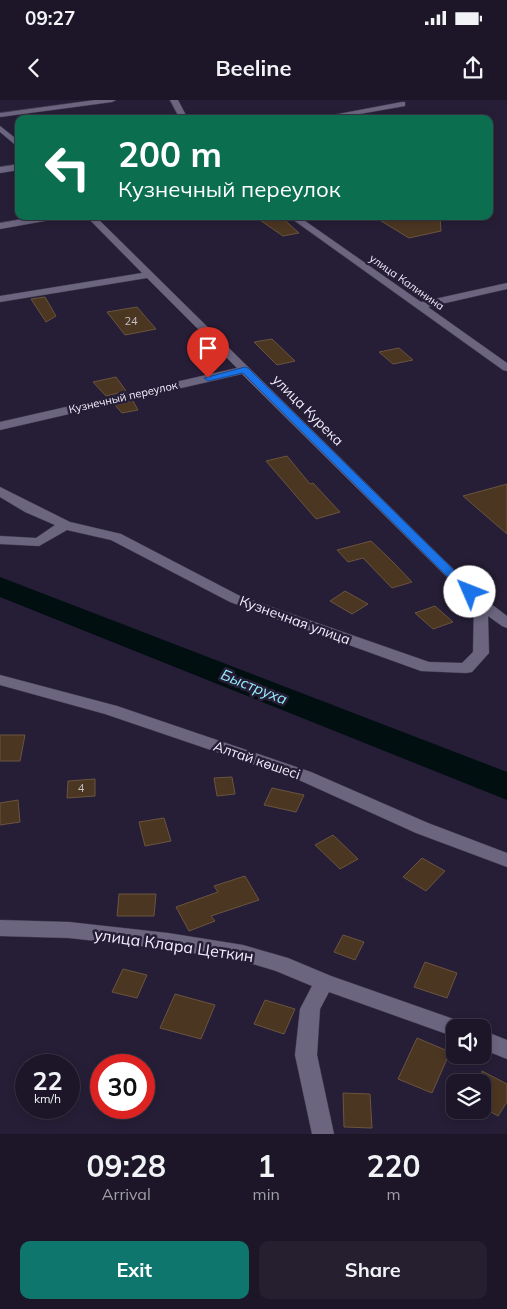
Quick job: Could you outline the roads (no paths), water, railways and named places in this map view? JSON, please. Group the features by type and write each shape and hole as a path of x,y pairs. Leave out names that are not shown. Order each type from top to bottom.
{"street":[{"path":"0,115 112,100"},
{"path":"174,100 182,115"},
{"path":"339,115 402,104"},
{"path":"0,128 15,142"},
{"path":"0,170 15,168"},
{"path":"0,226 34,220"},
{"name":"улица Курека","path":"94,220 481,603 507,623"},
{"name":"улица Калинина","path":"298,220 507,368"},
{"path":"0,299 150,275"},
{"path":"419,306 507,286"},
{"name":"Кузнечный переулок","path":"0,426 245,370"},
{"name":"Кузнечная улица","path":"0,491 30,509 65,525 116,537 235,599 427,667 466,668 481,652 481,603"},
{"path":"0,540 39,542 65,525"},
{"name":"Алтай көшесі","path":"0,680 111,710 306,776 422,828 507,860"},
{"name":"улица Клара Цеткин","path":"0,928 79,932 168,941 242,953 280,964 324,982 446,1025"},
{"path":"323,1134 306,1055 310,1010 324,982"},
{"path":"491,1043 507,1050"}],"waterway":[{"name":"Быструха","path":"0,586 507,787"}]}
